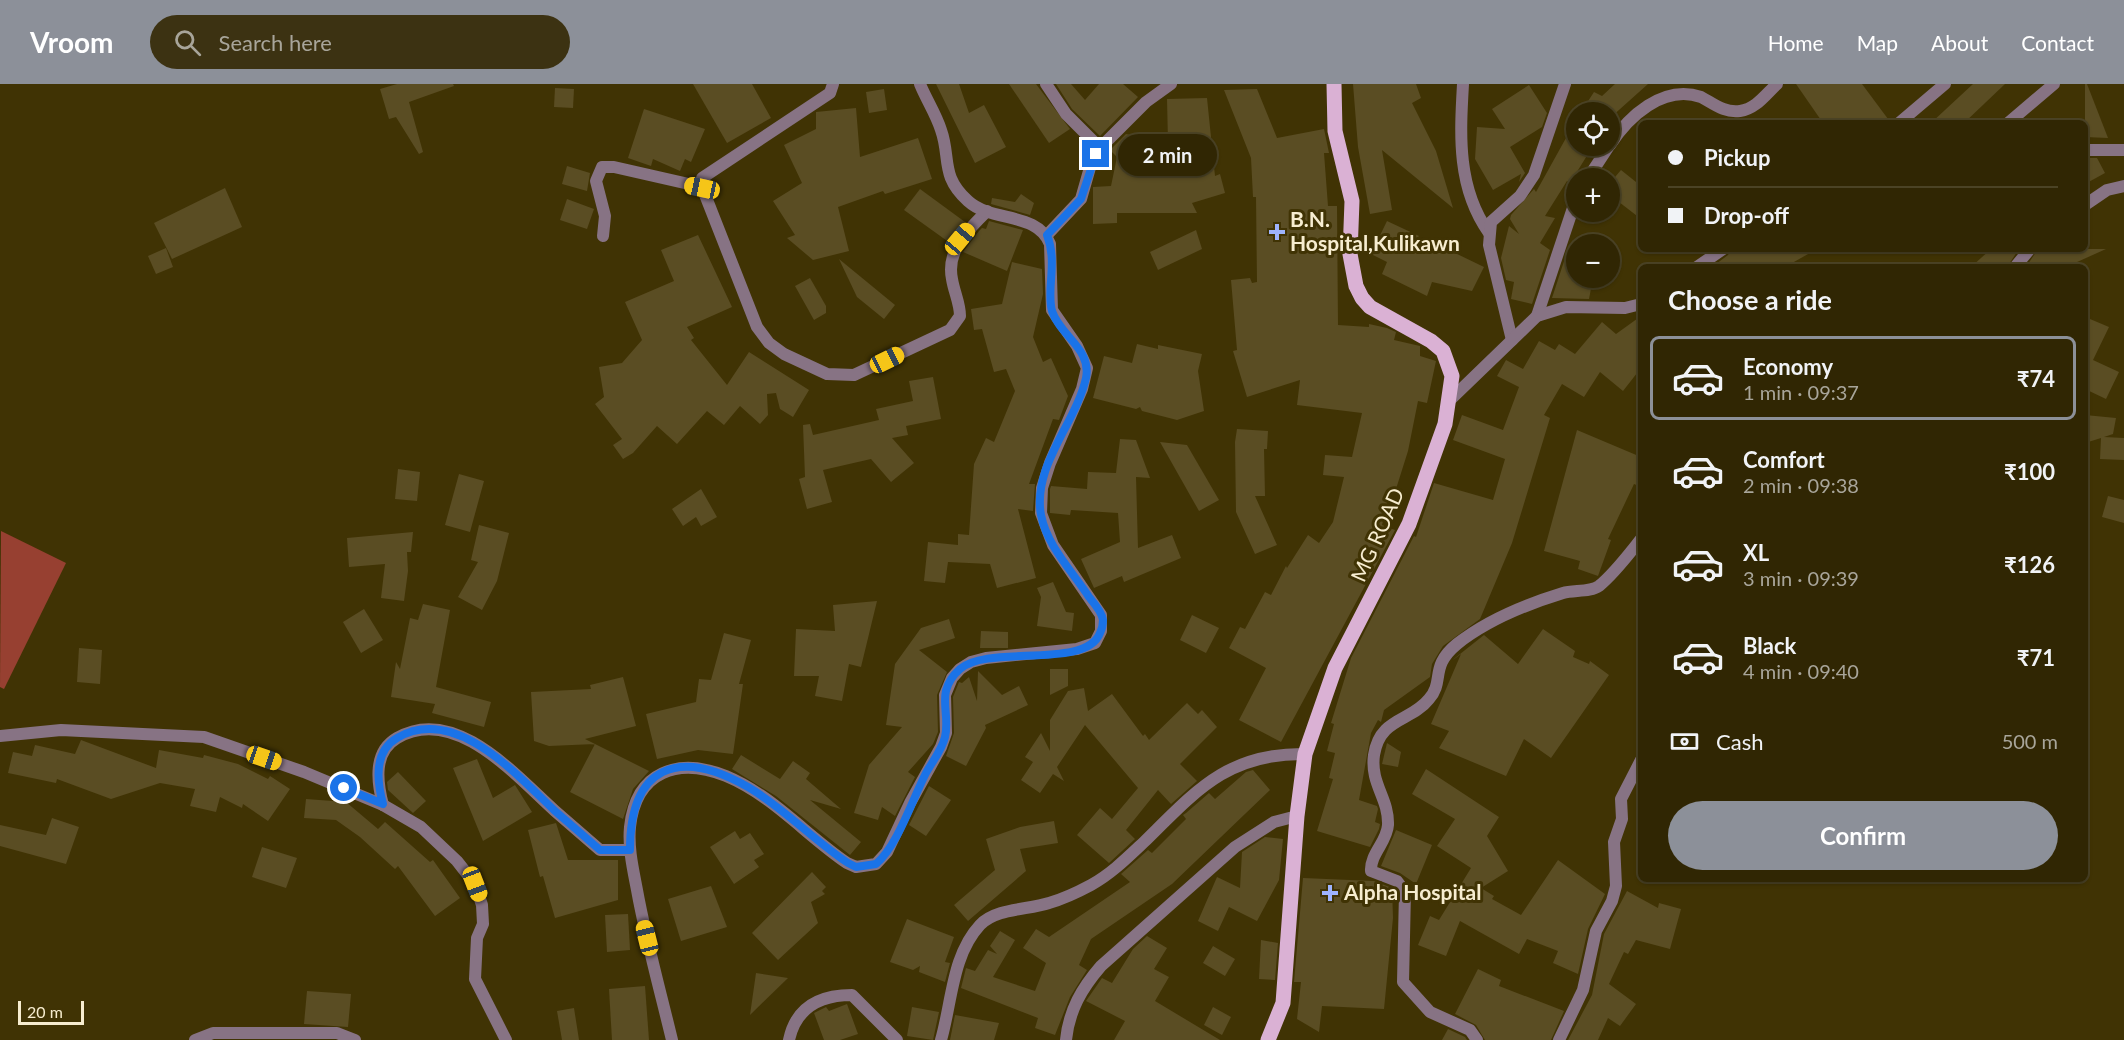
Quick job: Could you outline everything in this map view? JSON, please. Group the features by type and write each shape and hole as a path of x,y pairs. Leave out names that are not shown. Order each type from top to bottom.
{"main road":[{"name":"MG ROAD","path":"1268,1040 1283,1003 1297,816 1305,754 1335,668 1409,524 1445,424 1452,375 1443,351 1431,341 1370,307 1356,286 1350,254 1352,201 1335,130 1334,84"}],"street":[{"path":"833,84 830,93 703,176 702,188 757,327 769,343 784,354 810,367 840,375 866,370 955,326 960,309 952,280 954,251 960,239 987,211"},
{"path":"672,1040 642,918 630,850 633,808 643,788 663,772 679,768 706,770 748,787 848,863 856,867 876,864 887,852 910,803 941,747 946,733 945,695 952,678 960,669 971,662 986,658 1088,646 1099,637 1103,625 1101,615 1053,545 1041,513 1042,488 1050,463 1082,389 1087,369 1077,346 1052,310 1052,257 1047,235 1029,223 987,211 968,201 946,169 942,130 920,84"},
{"path":"1046,84 1066,114 1100,148"},
{"path":"1147,84 1159,91"},
{"path":"1047,235 1081,199 1091,164 1100,148 1159,91 1171,84"},
{"path":"1463,84 1461,123 1465,180 1472,203 1489,232"},
{"path":"1512,340 1489,245 1489,232 1494,218 1520,196 1534,175 1565,84"},
{"path":"1620,129 1643,106 1661,97 1690,94 1728,111 1740,111 1752,107 1777,84"},
{"path":"1903,120 1945,84"},
{"path":"2012,120 2054,84"},
{"path":"2088,150 2124,150"},
{"path":"603,236 605,216 596,181 602,168 614,167 702,188"},
{"path":"2088,204 2107,190 2124,186"},
{"path":"1537,316 1568,222"},
{"path":"1701,264 1718,252"},
{"path":"2018,264 2028,252"},
{"path":"1449,401 1537,316 1566,307 1625,308 1638,305"},
{"path":"1477,1040 1470,1030 1430,1012 1403,982 1405,892 1397,881 1374,874 1371,867 1387,833 1388,824 1385,802 1374,780 1377,742 1392,724 1429,700 1433,693 1440,661 1457,645 1487,625 1552,596 1596,588 1638,542"},
{"path":"383,804 378,769 385,750 394,740 406,734 431,729 460,736 489,751 600,850 630,850"},
{"path":"0,736 61,730 204,737 304,772 383,804 421,827 457,861 475,884 482,905 483,924 477,938 475,979 506,1040"},
{"path":"942,1040 964,948 983,922 996,915 1049,904 1105,878 1190,797 1215,777 1243,763 1277,754 1305,754"},
{"path":"1559,1040 1583,990 1596,931 1612,901 1616,886 1614,842 1622,819 1620,799 1638,766"},
{"path":"1066,1040 1069,1023 1082,988 1101,966 1235,847 1274,822 1297,816"},
{"path":"789,1040 797,1018 805,1008 819,999 833,995 852,995 897,1040"},
{"path":"195,1040 213,1033 337,1032 355,1040"}],"shaded area":[{"path":"1,531 66,563 4,689 0,687"}],"building":[{"path":"397,84 453,84 454,86 409,102 423,152 419,154 396,117 389,119 380,89"},
{"path":"693,84 752,84 771,118 727,143"},
{"path":"936,84 959,84 969,113 984,105 1006,147 975,163"},
{"path":"1009,84 1036,84 1070,129 1049,143"},
{"path":"1056,84 1071,84 1085,100 1099,84 1123,84 1138,97 1100,136 1072,109"},
{"path":"1353,84 1416,84 1421,98 1412,103 1436,151 1453,208 1382,150 1392,210 1370,214 1358,147"},
{"path":"1615,84 1648,84 1620,109 1620,102 1588,102 1594,92 1602,96"},
{"path":"1796,84 1862,84 1889,120 1821,120"},
{"path":"1973,84 2005,84 1967,120 1934,120"},
{"path":"2085,84 2087,84 2108,138 2088,137 2088,120 2085,120"},
{"path":"1529,85 1547,113 1542,127 1510,147 1525,173 1519,182 1521,174 1493,190 1475,159 1477,127 1505,129 1492,109"},
{"path":"555,88 574,89 573,108 554,107"},
{"path":"884,89 887,110 869,113 866,92"},
{"path":"1257,89 1277,138 1324,129 1329,153 1324,153 1328,206 1337,206 1338,325 1369,327 1369,324 1387,328 1396,332 1394,340 1420,346 1420,356 1436,361 1427,403 1418,401 1408,451 1396,489 1391,488 1382,525 1395,530 1281,742 1239,720 1266,668 1229,648 1240,627 1245,629 1265,592 1271,595 1286,566 1287,568 1308,535 1319,543 1333,522 1344,477 1323,475 1325,455 1352,457 1362,413 1297,405 1300,380 1247,397 1233,351 1237,350 1231,280 1250,278 1252,283 1257,282 1256,197 1253,197 1251,158 1224,90"},
{"path":"1207,98 1215,176 1220,174 1225,193 1192,203 1197,213 1117,213 1117,223 1093,224 1093,187 1111,186 1117,157 1110,150 1126,134 1168,142 1167,99"},
{"path":"856,108 860,157 918,138 932,179 885,194 883,191 838,207 849,251 813,260 787,238 795,235 773,201 802,183 784,145 816,129 816,112"},
{"path":"644,109 705,129 691,162 685,159 680,171 653,159 651,166 628,158"},
{"path":"1566,138 1566,156 1587,156 1579,168 1566,168 1566,183 1545,216 1555,218 1540,243 1550,250 1532,304 1511,299 1514,282 1506,280 1501,258 1509,226 1519,234 1510,219 1511,215 1534,189 1536,192"},
{"path":"2088,158 2097,158 2105,173 2088,182"},
{"path":"567,166 590,173 587,191 562,184"},
{"path":"1621,170 1638,184 1638,217 1620,203"},
{"path":"225,188 242,227 172,259 154,223"},
{"path":"920,189 965,222 950,243 904,210"},
{"path":"1021,194 1034,203 1030,215 991,204 992,198 1015,202"},
{"path":"567,199 594,209 587,229 560,220"},
{"path":"989,221 1023,230 1007,271 963,252 982,228 986,229"},
{"path":"1387,221 1419,236 1411,244 1424,238 1484,267 1472,291 1432,282 1427,296 1382,274 1387,262 1371,254"},
{"path":"1196,230 1202,249 1158,270 1150,252"},
{"path":"698,235 732,307 687,327 694,338 691,340 727,385 749,352 809,390 793,417 780,409 776,393 767,394 768,415 760,424 740,406 724,425 707,411 677,444 657,426 633,453 623,459 613,445 622,439 595,404 604,397 599,367 622,363 642,340 625,302 674,281 661,250"},
{"path":"166,248 173,267 156,274 148,256"},
{"path":"2088,249 2106,249 2073,264 2028,264 2036,252 2088,252"},
{"path":"1730,252 1812,252 1790,264 1716,264"},
{"path":"1988,252 2017,252 2009,264 1974,264"},
{"path":"1566,255 1566,288 1591,288 1589,299 1552,298"},
{"path":"839,259 895,305 884,319 857,297"},
{"path":"1012,262 1042,269 1043,294 1033,337 1043,362 1051,358 1068,396 1059,420 1053,419 1029,484 1035,484 1033,511 1018,509 1036,578 997,588 990,564 948,562 945,583 924,581 928,542 958,545 958,534 969,535 974,464 986,438 994,442 1015,391 1006,369 994,372 982,329 974,330 971,309 1002,304"},
{"path":"810,278 826,306 826,313 814,320 795,286"},
{"path":"1638,318 1638,372 1623,391 1600,372 1584,397 1562,384 1544,415 1550,418 1512,543 1480,619 1443,646 1432,664 1430,677 1384,710 1381,722 1378,720 1371,733 1359,800 1377,806 1378,809 1375,822 1380,824 1379,829 1370,847 1317,831 1333,779 1329,778 1335,753 1327,751 1334,724 1331,723 1351,658 1414,536 1416,537 1434,483 1493,500 1505,459 1453,440 1462,415 1503,430 1519,387 1497,376 1506,360 1523,369 1539,341 1555,350 1559,344 1575,354 1602,322 1616,334"},
{"path":"2090,319 2109,327 2093,360 2119,372 2106,399 2088,390 2088,323"},
{"path":"1137,344 1158,349 1158,345 1202,354 1198,371 1204,411 1177,420 1142,411 1140,407 1136,409 1093,398 1104,356 1132,363"},
{"path":"933,377 941,419 906,426 908,435 892,438 914,463 891,482 871,459 823,470 832,502 807,509 799,479 805,477 803,425 810,424 813,435 879,420 876,409 913,401 909,381"},
{"path":"2088,415 2116,418 2113,434 2104,437 2124,438 2124,460 2100,459 2101,438 2088,442"},
{"path":"1237,429 1268,431 1267,449 1264,449 1265,496 1255,496 1277,545 1255,554 1236,512 1235,442"},
{"path":"1577,430 1638,456 1638,486 1634,484 1608,539 1611,540 1598,576 1578,569 1580,561 1544,551"},
{"path":"1120,439 1136,440 1150,478 1136,477 1138,548 1172,535 1181,558 1124,582 1122,576 1094,588 1081,559 1120,542 1118,513 1071,510 1070,515 1050,513 1050,489 1051,486 1087,489 1088,472 1116,473"},
{"path":"1160,442 1187,445 1219,500 1199,511"},
{"path":"398,469 420,472 417,501 395,499"},
{"path":"459,474 484,481 470,532 445,525"},
{"path":"701,489 717,517 701,526 696,517 683,526 672,509"},
{"path":"2108,496 2124,500 2124,523 2102,517"},
{"path":"479,525 509,533 497,581 482,610 458,597 478,562 471,560"},
{"path":"413,532 411,552 407,552 408,571 404,601 381,598 385,564 349,567 347,538"},
{"path":"1053,582 1066,612 1074,613 1072,631 1037,626 1041,597 1037,588"},
{"path":"877,601 861,667 849,664 842,701 815,696 819,676 794,676 796,629 835,631 833,605"},
{"path":"423,604 450,610 436,687 491,702 484,727 432,713 435,704 391,697 396,662 400,669 410,618 418,620"},
{"path":"364,609 383,640 361,653 343,622"},
{"path":"1192,615 1219,628 1206,653 1180,640"},
{"path":"949,619 955,638 919,650 947,672 937,695 938,732 933,744 908,772 915,777 895,816 882,807 878,820 854,813 869,765 902,727 886,725 895,664 921,628"},
{"path":"1543,629 1575,651 1573,657 1589,664 1590,661 1609,675 1551,758 1524,739 1506,776 1439,748 1449,731 1431,724 1461,654 1453,660 1484,635 1518,664"},
{"path":"981,631 1008,632 1008,648 980,648"},
{"path":"724,633 751,640 739,684 743,684 733,754 698,750 657,759 646,714 696,702 699,679 711,680"},
{"path":"79,648 102,650 100,684 77,682"},
{"path":"1050,669 1068,669 1068,686 1050,695"},
{"path":"978,671 1002,695 1019,686 1028,705 985,725 986,728 966,766 946,756 954,733 953,697 959,682 962,683 969,677 977,701"},
{"path":"623,677 636,726 585,739 595,744 549,746 534,741 531,692 591,689 590,685"},
{"path":"1084,688 1088,711 1112,694 1143,736 1145,734 1149,740 1187,703 1198,714 1202,710 1217,727 1180,764 1197,781 1171,804 1158,790 1126,830 1135,839 1109,863 1077,835 1100,808 1112,819 1138,788 1085,725 1057,767 1064,781 1053,774 1040,793 1021,780 1033,762 1025,757 1041,733 1050,751 1050,720 1068,691"},
{"path":"81,740 156,768 159,750 203,758 204,755 238,764 268,779 270,776 290,789 268,821 243,804 242,808 220,797 216,812 190,806 195,789 160,783 111,799 57,779 56,783 8,773 13,752 32,756 35,745 75,754"},
{"path":"1387,743 1401,752 1398,767 1382,764"},
{"path":"595,744 649,771 633,789 623,819 570,792"},
{"path":"741,755 780,779 793,761 810,773 806,779 841,809 810,800 861,842 850,855 776,796 732,769"},
{"path":"477,759 493,798 515,785 532,812 483,841 453,768"},
{"path":"1426,769 1499,817 1487,836 1508,871 1481,888 1494,896 1492,899 1521,915 1558,860 1605,894 1588,929 1578,974 1553,963 1558,951 1527,939 1519,954 1460,921 1446,956 1418,945 1430,916 1439,920 1471,868 1437,846 1455,819 1412,794"},
{"path":"1253,770 1270,790 1172,884 1091,939 1079,965 1087,970 1070,997 1055,1035 1035,1028 1038,1018 961,988 966,968 975,971 988,950 997,954 990,946 1000,931 1015,940 993,977 1035,991 1046,963 1023,948 1036,929 1049,937 1130,882 1121,874 1148,850 1152,853 1186,819 1183,815 1209,793 1215,799 1246,772"},
{"path":"398,772 426,801 413,813 388,790 387,782"},
{"path":"929,786 951,800 926,836 909,825"},
{"path":"306,799 346,802 378,829 385,822 430,862 433,860 460,898 435,916 398,866 395,869 360,837 336,820 304,818"},
{"path":"52,818 79,827 66,864 0,846 0,825 46,835"},
{"path":"1054,821 1058,843 1020,849 1026,871 968,921 954,905 995,870 986,839 1020,827"},
{"path":"556,823 568,860 618,860 618,900 555,918 543,876 540,877 528,830"},
{"path":"1396,830 1432,845 1416,884 1400,873 1381,866"},
{"path":"735,831 740,839 750,833 764,854 754,860 759,867 734,884 710,847"},
{"path":"1265,837 1283,839 1279,880 1257,921 1229,907 1218,931 1198,921 1217,877 1240,888 1242,852"},
{"path":"262,847 297,858 286,888 252,877"},
{"path":"812,872 826,887 822,891 825,894 811,902 818,923 778,960 752,933"},
{"path":"1303,878 1374,881 1392,888 1393,918 1384,1009 1322,1006 1319,1032 1297,1019 1301,982 1294,982"},
{"path":"711,886 727,927 681,941 668,899"},
{"path":"1627,891 1658,908 1659,903 1681,909 1670,949 1636,940 1628,954 1624,952 1609,984 1636,1004 1620,1026 1608,1018 1598,1040 1568,1040 1592,995 1604,934"},
{"path":"628,914 630,950 607,952 605,915"},
{"path":"907,919 954,937 945,962 950,963 945,982 919,972 920,966 913,970 890,962"},
{"path":"1147,936 1167,948 1154,969 1169,977 1155,1001 1220,1040 1114,1040 1125,1021 1086,1001 1102,978 1112,983 1133,949"},
{"path":"1261,940 1278,943 1275,980 1259,979"},
{"path":"1213,946 1235,959 1225,976 1203,963"},
{"path":"1478,969 1501,980 1499,986 1564,1011 1551,1040 1485,1040 1476,1025 1455,1014"},
{"path":"756,973 788,978 750,1015"},
{"path":"645,986 649,1040 612,1040 609,989"},
{"path":"307,991 351,994 348,1027 304,1024"},
{"path":"847,1004 858,1034 840,1040 824,1040 814,1013 826,1007 829,1011"},
{"path":"912,1007 939,1012 933,1040 907,1036"},
{"path":"1213,1007 1231,1017 1222,1035 1204,1025"},
{"path":"574,1008 579,1040 562,1040 557,1011"},
{"path":"955,1015 999,1023 994,1040 950,1040"},
{"path":"1448,1029 1465,1037 1467,1040 1442,1040"}],"place":[{"name":"B.N. Hospital,Kulikawn","path":"1277,232"},
{"name":"Alpha Hospital","path":"1330,893"}],"route":[{"path":"344,788 383,804 378,787 378,769 385,750 394,740 406,734 419,729 431,729 460,736 489,751 600,850 630,850 633,808 643,788 652,778 663,772 679,768 706,770 726,776 761,796 848,863 856,867 876,864 887,852 945,738 945,695 952,678 960,669 971,662 986,658 1053,654 1077,649 1095,643 1101,631 1103,621 1101,615 1053,545 1045,529 1041,513 1042,488 1065,424 1078,400 1087,369 1084,357 1052,310 1053,272 1047,235 1081,199 1096,154"}]}
